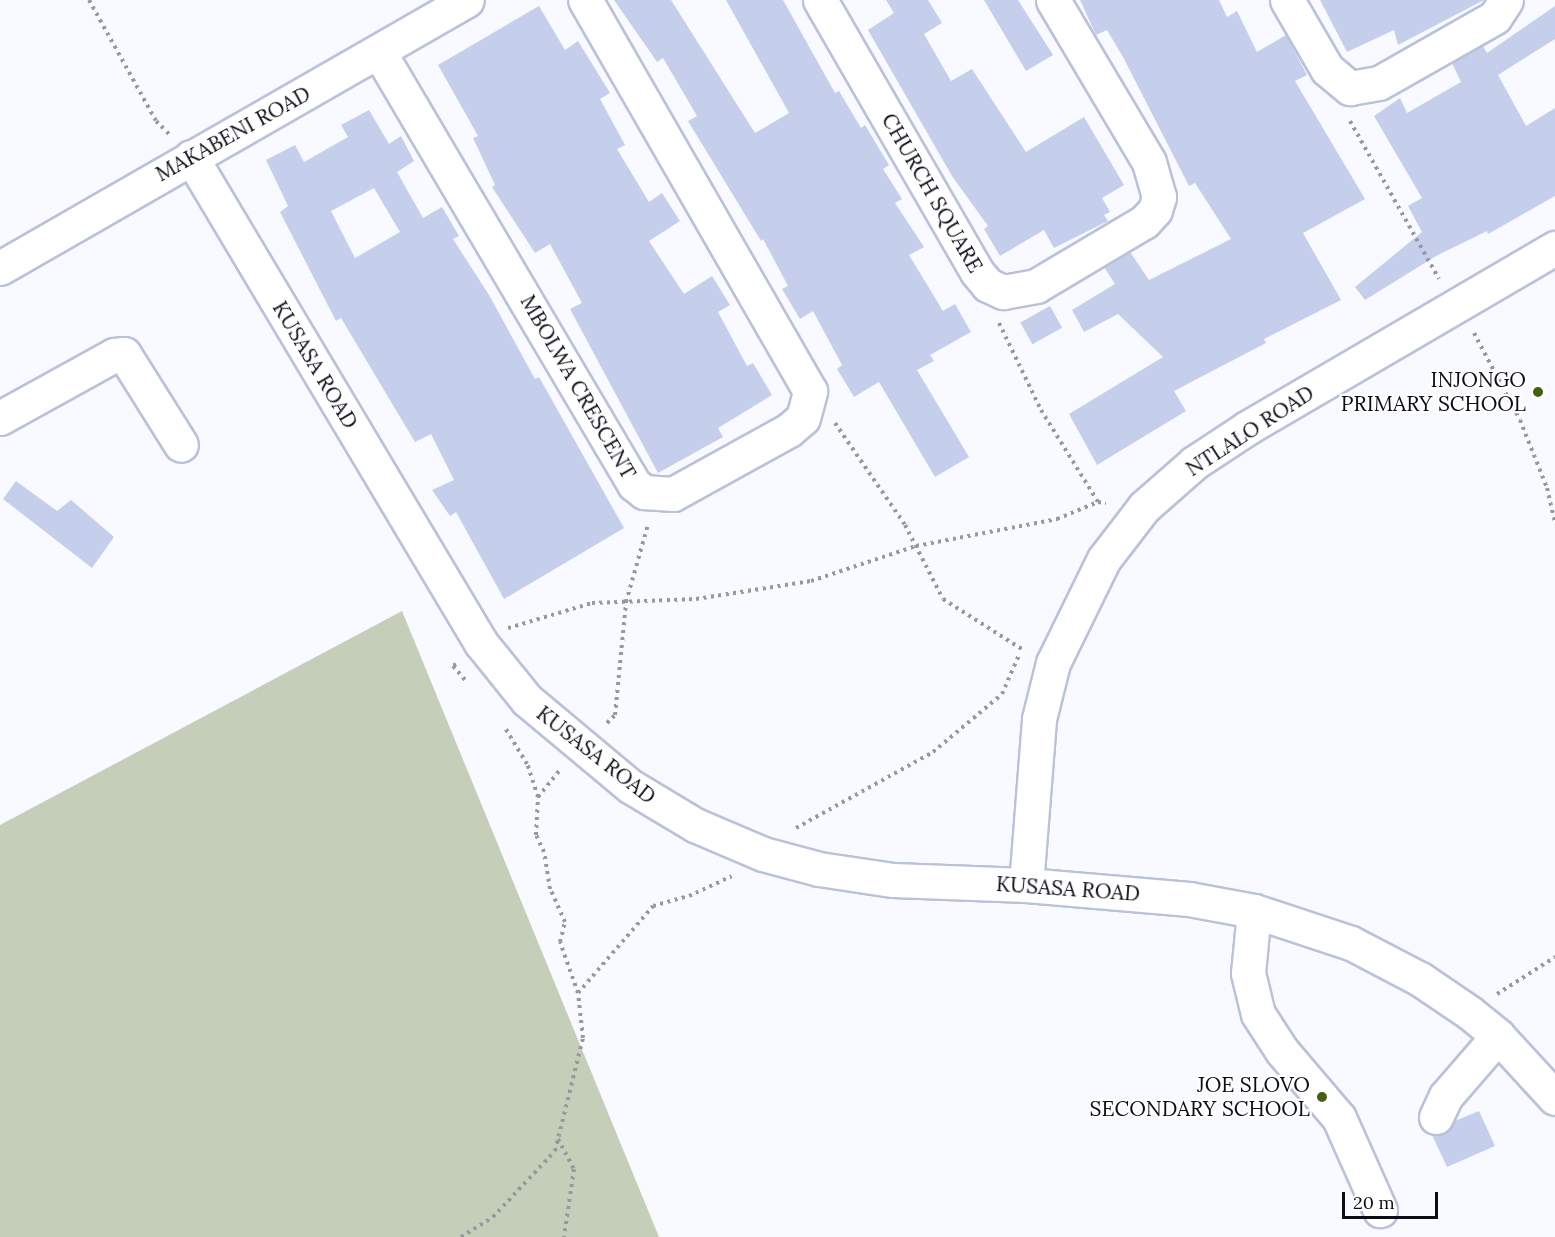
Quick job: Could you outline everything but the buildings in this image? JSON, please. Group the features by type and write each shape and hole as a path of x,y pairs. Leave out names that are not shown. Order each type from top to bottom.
{"street":[{"name":"MAKABENI ROAD","path":"0,268 467,0"},
{"path":"585,0 803,374 810,391 809,406"},
{"name":"CHURCH SQUARE","path":"827,3 977,272 988,285 1003,292 1036,286 1144,222 1155,210 1159,197 1149,162 1053,0"},
{"path":"1287,0 1327,69 1350,88 1379,83 1495,17 1506,0"},
{"name":"MBOLWA CRESCENT","path":"380,52 634,484 644,492 657,495 687,488 789,430 809,406"},
{"name":"KUSASA ROAD","path":"191,157 481,644 527,700 582,749 630,786 695,825 763,855 819,869 892,880 1026,885 1189,899 1254,912 1351,943 1420,979 1470,1013 1498,1036 1555,1098"},
{"name":"NTLALO ROAD","path":"1026,885 1038,730 1053,663 1104,560 1144,507 1194,464 1247,428 1555,248"},
{"path":"0,418 114,355 124,354 181,445"},
{"path":"1254,912 1248,973 1258,1014 1282,1051 1339,1118 1380,1210"},
{"path":"1436,1117 1446,1096 1498,1036"}],"path":[{"path":"89,0 156,121 191,157"},
{"path":"1350,88 1348,118 1432,270 1459,305 1520,420 1547,488 1555,523"},
{"path":"1003,292 998,327 1041,410 1098,502"},
{"path":"809,406 836,423 916,546 943,599 992,626 1021,649 1053,663"},
{"path":"538,797 547,782 615,715 626,602 657,495"},
{"path":"469,684 453,666 481,644 517,623 592,603 696,599 811,581 916,546 1057,519 1098,502 1144,507"},
{"path":"578,993 653,906 726,880 763,855 805,821 933,752 1002,694 1021,649"},
{"path":"461,1237 493,1217 555,1151 583,1038 578,993 560,942 565,922 550,889 544,852 536,835 538,797 527,764 500,720"},
{"path":"1470,1013 1555,957"},
{"path":"558,1139 574,1169 564,1237"}],"green space":[{"path":"402,611 659,1237 0,1237 0,825"}],"place":[{"name":"INJONGO PRIMARY SCHOOL","path":"1538,392"},
{"name":"JOE SLOVO SECONDARY SCHOOL","path":"1322,1097"}]}
